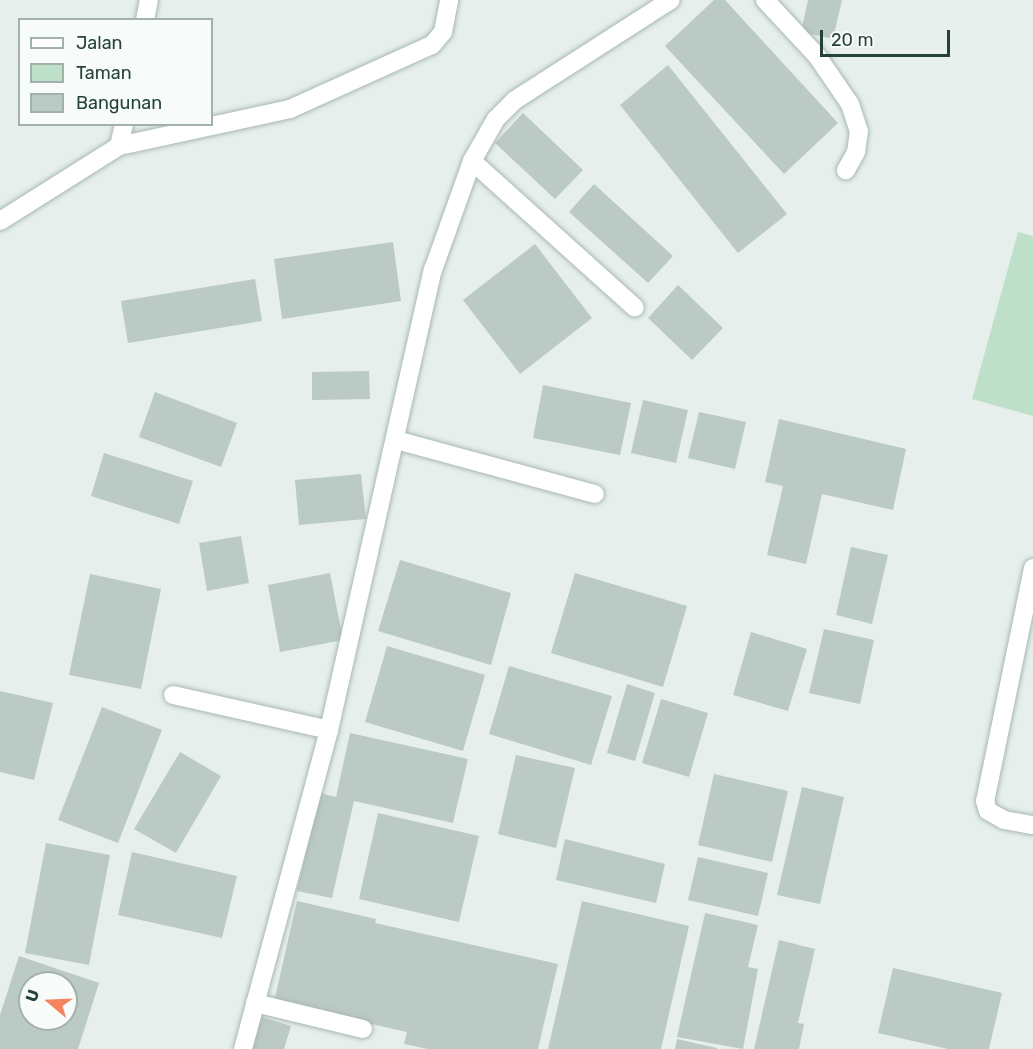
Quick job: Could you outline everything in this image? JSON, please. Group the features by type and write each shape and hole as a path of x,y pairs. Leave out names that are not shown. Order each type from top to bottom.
{"street":[{"path":"145,18 149,0"},
{"path":"213,126 290,109 432,45 442,32 449,0"},
{"path":"243,1049 329,730 433,270 472,161 496,119 515,100 671,0"},
{"path":"765,0 817,56 850,105 859,131 856,152 846,171"},
{"path":"119,146 124,126"},
{"path":"0,220 119,146 211,126"},
{"path":"472,161 635,308"},
{"path":"396,440 595,494"},
{"path":"1033,568 985,801 988,811 1004,820 1033,825"},
{"path":"173,695 329,730"},
{"path":"255,1003 363,1029"}],"green space":[{"path":"1018,232 1033,236 1033,416 972,399"}],"building":[{"path":"714,0 725,0 838,123 784,174 665,46"},
{"path":"808,0 842,0 833,39 801,32"},
{"path":"668,65 787,214 738,253 620,105"},
{"path":"523,113 583,170 555,199 495,143"},
{"path":"594,184 673,256 648,283 569,212"},
{"path":"393,242 401,301 282,319 274,259"},
{"path":"535,244 592,318 520,374 463,300"},
{"path":"255,279 262,321 128,343 121,301"},
{"path":"678,285 723,328 692,360 648,318"},
{"path":"369,371 370,399 312,400 312,372"},
{"path":"543,385 631,403 620,455 533,438"},
{"path":"155,392 237,423 221,467 139,437"},
{"path":"643,400 688,410 676,463 631,453"},
{"path":"699,412 746,422 735,469 688,458"},
{"path":"779,419 906,449 893,510 822,494 806,564 767,555 783,486 765,482"},
{"path":"104,453 193,481 179,524 91,496"},
{"path":"361,474 366,519 299,525 295,480"},
{"path":"241,536 249,583 207,591 199,543"},
{"path":"851,547 888,555 872,624 836,615"},
{"path":"400,560 511,593 491,665 378,631"},
{"path":"330,573 343,640 280,652 268,585"},
{"path":"575,573 687,606 663,687 551,653"},
{"path":"90,574 161,589 141,689 69,675"},
{"path":"824,629 874,640 860,704 809,693"},
{"path":"751,632 807,649 788,711 733,695"},
{"path":"387,646 485,675 463,751 365,722"},
{"path":"509,666 612,696 591,765 489,734"},
{"path":"627,684 655,693 635,761 607,753"},
{"path":"0,691 53,703 34,780 0,772"},
{"path":"661,699 708,713 689,777 642,763"},
{"path":"102,707 162,730 118,843 58,820"},
{"path":"350,733 468,759 453,823 354,801 332,898 297,891 320,793 336,797"},
{"path":"180,752 221,776 176,853 134,829"},
{"path":"516,755 575,768 556,848 498,834"},
{"path":"714,774 788,791 772,862 698,845"},
{"path":"802,787 844,797 820,904 777,895"},
{"path":"378,813 479,836 459,922 359,899"},
{"path":"565,839 665,864 656,903 556,880"},
{"path":"46,843 110,855 89,965 25,953"},
{"path":"132,852 237,876 222,938 118,915"},
{"path":"698,857 768,873 758,916 688,900"},
{"path":"297,901 376,919 375,923 558,964 538,1049 428,1049 404,1044 407,1032 274,1002"},
{"path":"582,901 689,926 661,1049 548,1049"},
{"path":"705,913 758,925 748,967 758,969 743,1049 677,1037"},
{"path":"779,940 815,949 798,1023 804,1024 799,1049 754,1049"},
{"path":"19,956 63,971 18,971 18,1031 78,1031 78,976 99,983 78,1049 0,1049 0,1015"},
{"path":"893,968 1002,993 989,1049 948,1049 878,1033"},
{"path":"259,1016 291,1026 284,1049 249,1049"},
{"path":"677,1039 717,1048 717,1049 675,1049"}]}
